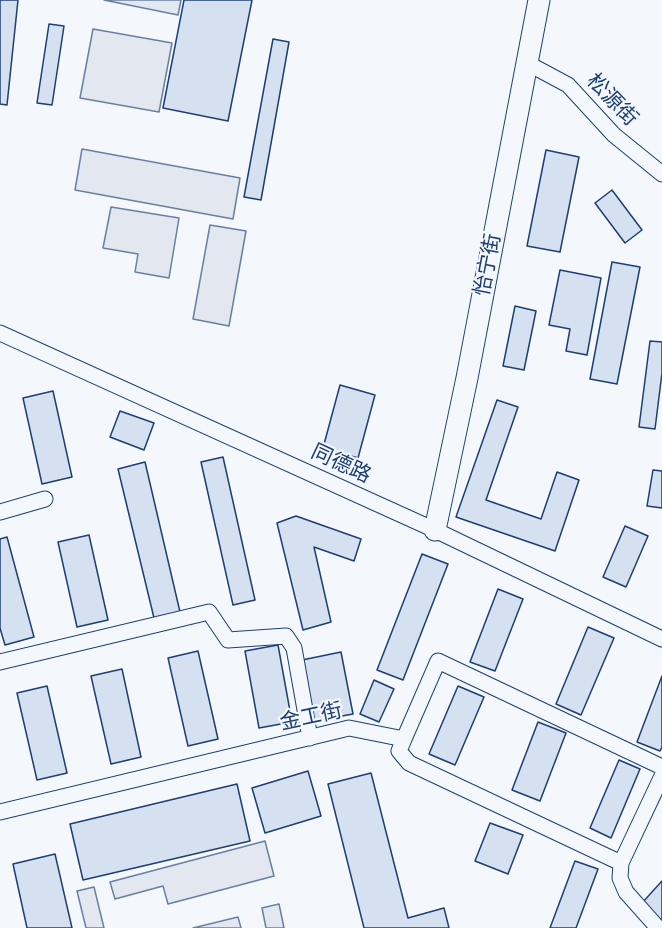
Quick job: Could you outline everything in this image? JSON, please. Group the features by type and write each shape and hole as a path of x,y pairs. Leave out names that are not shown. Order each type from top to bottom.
{"street":[{"name":"怡宁街","path":"435,530 539,0"},
{"name":"松源街","path":"527,63 568,85 614,135 662,174"},
{"name":"同德路","path":"0,333 435,530 662,639"},
{"path":"0,512 45,500"},
{"path":"0,662 209,612 228,640 286,636 294,648 310,738"},
{"path":"621,863 409,763 399,751 404,739 438,661 662,767"},
{"name":"金工街","path":"0,812 349,728 404,739"},
{"path":"658,928 626,892 620,878 621,863 662,776"}],"shaded area":[{"path":"104,0 181,0 178,15"},
{"path":"93,29 172,43 159,112 80,98"},
{"path":"82,149 240,178 233,219 75,190"},
{"path":"111,207 179,218 169,278 135,272 138,254 103,248"},
{"path":"210,225 246,231 229,326 193,319"},
{"path":"265,841 274,876 168,904 163,886 115,899 110,882"},
{"path":"94,887 104,928 86,928 77,891"},
{"path":"279,904 284,928 266,928 262,908"},
{"path":"238,917 241,928 193,928"}],"building":[{"path":"0,0 18,0 7,105 0,104"},
{"path":"184,0 252,0 228,121 163,108"},
{"path":"49,24 64,26 52,105 37,103"},
{"path":"273,39 289,42 261,200 244,197"},
{"path":"546,150 579,157 560,252 527,246"},
{"path":"612,190 642,230 625,243 595,203"},
{"path":"612,262 640,267 617,384 590,379"},
{"path":"560,270 601,278 587,355 566,351 570,329 549,325"},
{"path":"515,306 536,311 524,370 503,366"},
{"path":"650,341 662,342 662,373 655,429 639,427"},
{"path":"340,385 375,395 358,458 323,448"},
{"path":"53,391 72,477 42,484 23,398"},
{"path":"497,400 518,407 486,500 541,519 557,472 579,480 555,551 456,517"},
{"path":"120,411 154,423 144,450 110,437"},
{"path":"223,457 255,600 233,605 201,462"},
{"path":"145,462 180,612 154,618 118,469"},
{"path":"653,470 662,471 662,508 647,506"},
{"path":"296,516 361,539 354,561 314,547 331,622 303,630 277,523"},
{"path":"625,526 648,536 626,587 603,577"},
{"path":"89,535 108,620 77,627 58,542"},
{"path":"7,537 34,637 5,645 0,628 0,539"},
{"path":"422,554 448,564 403,680 377,670"},
{"path":"498,589 523,599 495,671 470,662"},
{"path":"588,627 614,638 581,715 556,704"},
{"path":"278,645 292,722 259,728 245,651"},
{"path":"198,651 218,739 188,746 168,658"},
{"path":"341,652 353,714 314,721 302,660"},
{"path":"122,669 141,757 111,764 91,676"},
{"path":"662,676 662,747 660,751 637,742"},
{"path":"374,680 394,689 379,722 360,714"},
{"path":"47,686 67,773 37,780 17,693"},
{"path":"458,686 484,697 455,765 429,754"},
{"path":"538,722 566,733 540,801 512,790"},
{"path":"619,760 640,769 611,838 590,828"},
{"path":"308,771 321,816 265,833 252,788"},
{"path":"371,773 408,918 444,908 449,928 364,928 328,784"},
{"path":"237,784 250,841 83,880 70,824"},
{"path":"490,823 523,835 508,874 475,861"},
{"path":"55,854 72,928 27,928 13,864"},
{"path":"575,861 598,869 576,928 550,928"},
{"path":"662,881 662,921 642,903"}]}
